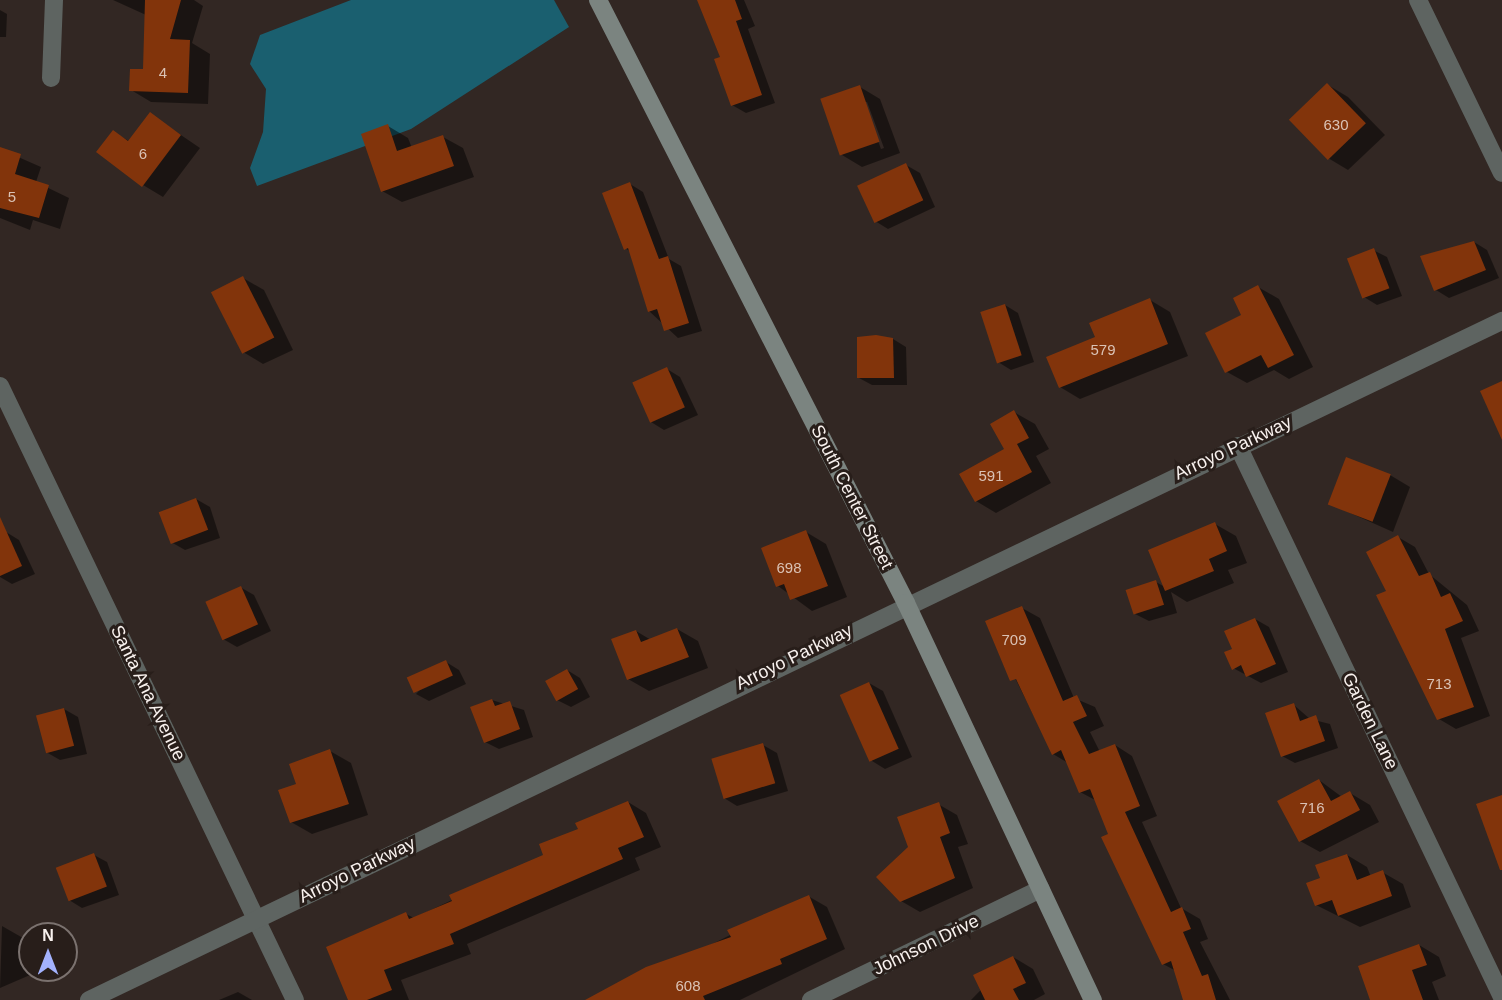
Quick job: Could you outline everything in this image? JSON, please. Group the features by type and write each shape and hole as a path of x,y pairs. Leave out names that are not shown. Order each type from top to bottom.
{"street":[{"path":"51,78 54,0"},
{"name":"South Center Street","path":"598,0 906,603 1092,1000"},
{"path":"1418,0 1502,173"},
{"name":"Arroyo Parkway","path":"89,1000 906,603 1502,321"},
{"name":"Santa Ana Avenue","path":"0,386 295,1000"},
{"name":"Garden Lane","path":"1238,446 1502,997"},
{"name":"Johnson Drive","path":"811,1000 1041,889"}],"water":[{"path":"351,0 554,0 569,27 411,129 257,186 250,168 263,132 266,89 250,64 260,35"}],"building":[{"path":"145,0 181,0 170,39 190,40 188,93 129,91 130,69 143,69"},
{"path":"697,0 735,0 742,19 736,21 762,95 731,106 714,59 720,57"},
{"path":"1327,83 1366,123 1328,160 1289,120"},
{"path":"860,85 880,142 840,155 820,99"},
{"path":"150,112 181,135 142,187 96,152 113,130 128,141"},
{"path":"388,124 397,151 443,135 454,166 381,192 361,134"},
{"path":"0,147 21,154 15,174 49,185 39,218 0,208"},
{"path":"906,163 923,200 874,223 857,186"},
{"path":"630,182 659,259 668,256 689,323 664,331 657,309 648,312 628,248 624,250 602,193"},
{"path":"1474,241 1486,270 1434,291 1420,256"},
{"path":"1374,248 1389,288 1362,299 1347,258"},
{"path":"243,276 274,337 242,354 211,292"},
{"path":"1258,285 1294,355 1268,368 1261,355 1225,373 1205,333 1241,315 1233,298"},
{"path":"1150,298 1168,344 1059,388 1046,357 1095,337 1089,323"},
{"path":"1005,304 1022,355 997,363 980,312"},
{"path":"876,335 893,338 894,378 857,378 857,337"},
{"path":"667,367 685,407 650,423 632,382"},
{"path":"1502,381 1502,440 1480,391"},
{"path":"1014,410 1029,438 1017,444 1032,472 975,502 959,474 1004,449 990,424"},
{"path":"1346,457 1391,474 1373,522 1328,505"},
{"path":"196,498 208,530 171,544 159,512"},
{"path":"0,517 22,566 0,576"},
{"path":"1215,522 1227,551 1209,559 1214,571 1165,591 1148,550"},
{"path":"806,530 828,586 790,600 784,584 776,587 761,548"},
{"path":"1398,535 1419,576 1430,572 1441,597 1450,593 1463,621 1445,629 1474,707 1437,720 1376,595 1386,591 1366,552"},
{"path":"1156,580 1164,605 1134,615 1126,590"},
{"path":"241,586 258,624 222,640 205,602"},
{"path":"1022,606 1063,701 1077,695 1087,716 1073,722 1089,754 1115,744 1140,806 1125,812 1171,912 1182,907 1191,929 1183,932 1202,976 1208,974 1216,1000 1183,1000 1171,961 1162,965 1101,837 1108,834 1090,789 1079,793 1061,750 1052,755 1016,679 1010,681 985,621"},
{"path":"1255,618 1276,664 1246,677 1241,665 1232,670 1224,652 1232,649 1224,631"},
{"path":"677,628 689,657 627,680 611,639 636,630 641,642"},
{"path":"446,660 453,676 414,693 407,677"},
{"path":"567,669 578,689 556,701 545,681"},
{"path":"869,682 899,749 869,762 840,695"},
{"path":"492,699 495,706 510,701 520,729 484,743 470,707"},
{"path":"1294,703 1300,721 1316,715 1325,741 1281,757 1265,713"},
{"path":"64,708 74,746 46,753 36,716"},
{"path":"763,743 775,783 724,799 711,759"},
{"path":"330,749 349,804 290,823 278,790 296,784 289,764"},
{"path":"1319,779 1331,801 1350,791 1360,810 1299,842 1277,801"},
{"path":"1502,795 1502,870 1500,870 1476,804"},
{"path":"628,801 644,837 618,848 623,859 450,934 454,944 384,970 392,990 367,1000 348,1000 326,947 406,912 409,919 452,901 449,895 543,855 539,844 578,829 575,823"},
{"path":"939,802 950,833 940,837 955,878 900,902 876,877 908,847 897,817"},
{"path":"94,853 107,887 69,901 56,868"},
{"path":"1347,854 1357,880 1383,870 1392,896 1338,916 1332,900 1315,906 1306,883 1320,878 1315,865"},
{"path":"809,895 827,939 780,959 782,964 703,996 705,1000 585,1000 646,967 731,937 727,930"},
{"path":"1419,944 1427,965 1412,970 1423,1000 1370,1000 1358,966"},
{"path":"1013,956 1026,983 1013,989 1019,1000 985,1000 973,975"}]}
